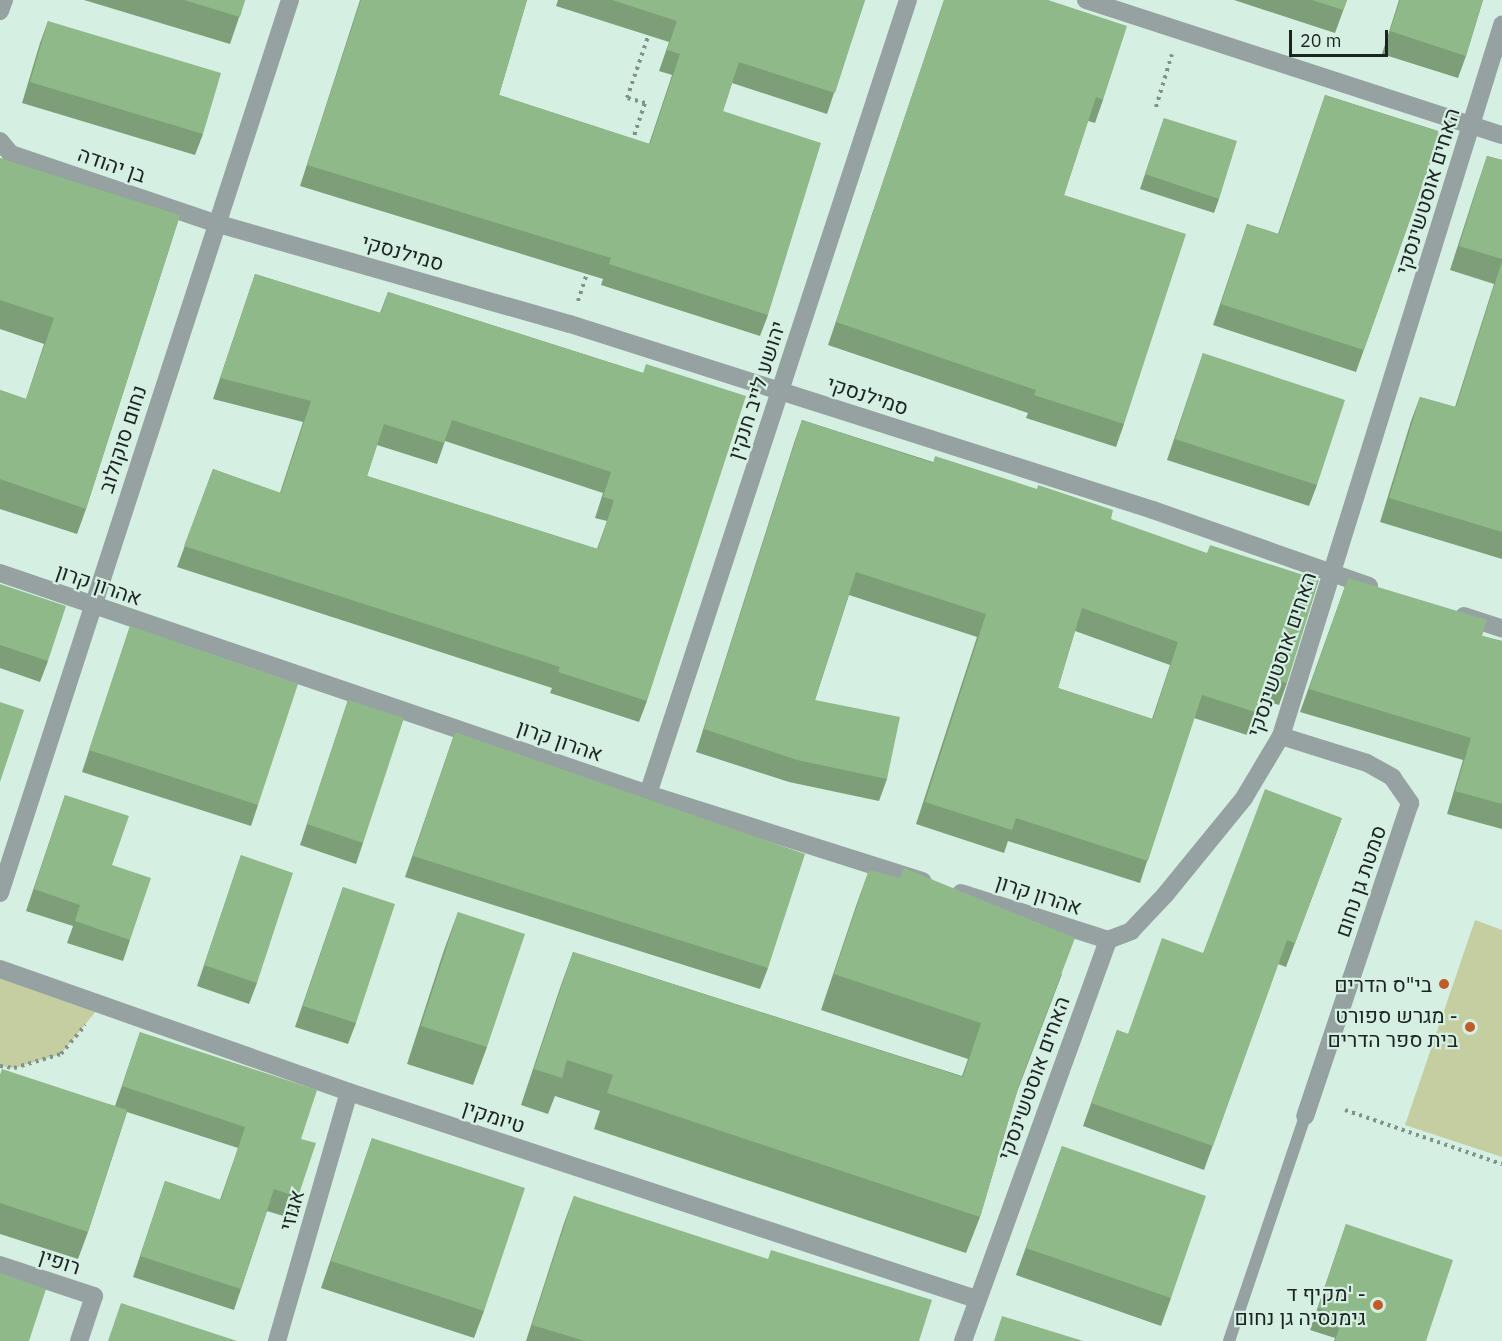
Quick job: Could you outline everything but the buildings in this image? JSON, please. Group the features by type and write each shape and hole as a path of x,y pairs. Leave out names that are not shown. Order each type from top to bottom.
{"street":[{"path":"0,11 4,0"},
{"name":"נחום סוקולוב","path":"0,893 215,223 290,0"},
{"name":"יהושע לייב חנקין","path":"648,794 908,0"},
{"path":"1086,0 1502,135"},
{"name":"האחים אוסטשינסקי","path":"963,1341 976,1299 1108,940 1131,931 1165,895 1244,798 1281,736 1502,25"},
{"name":"בן יהודה","path":"0,141 11,154 215,223"},
{"name":"סמילנסקי","path":"215,223 570,324 1153,510 1332,575 1389,593"},
{"name":"אהרון קרון","path":"0,573 648,794 1108,940"},
{"path":"1445,610 1502,628"},
{"name":"סמטת גן נחום","path":"1281,736 1367,764 1392,777 1410,803 1305,1116"},
{"name":"טיומקין","path":"0,969 349,1092 976,1299"},
{"name":"אגוזי","path":"277,1341 349,1092"},
{"name":"רופין","path":"0,1265 94,1296 78,1341"}],"lane":[{"path":"1229,1341 1305,1116"}],"path":[{"path":"630,147 645,102 627,98 653,22"},
{"path":"1156,107 1179,30"},
{"path":"570,324 593,258"},
{"path":"0,1066 14,1068 61,1054 101,1005"},
{"path":"1345,1110 1502,1164"}],"green space":[{"name":"מגרש ספורט - בית ספר הדרים","path":"1475,920 1502,930 1502,1157 1405,1125"},
{"path":"0,969 101,1005 61,1054 14,1068 0,1066"}],"place":[{"name":"בי\"ס הדרים","path":"1444,984"},
{"name":"מגרש ספורט - בית ספר הדרים","path":"1470,1027"},
{"name":"מקיף ד' - גימנסיה גן נחום","path":"1378,1305"}]}
